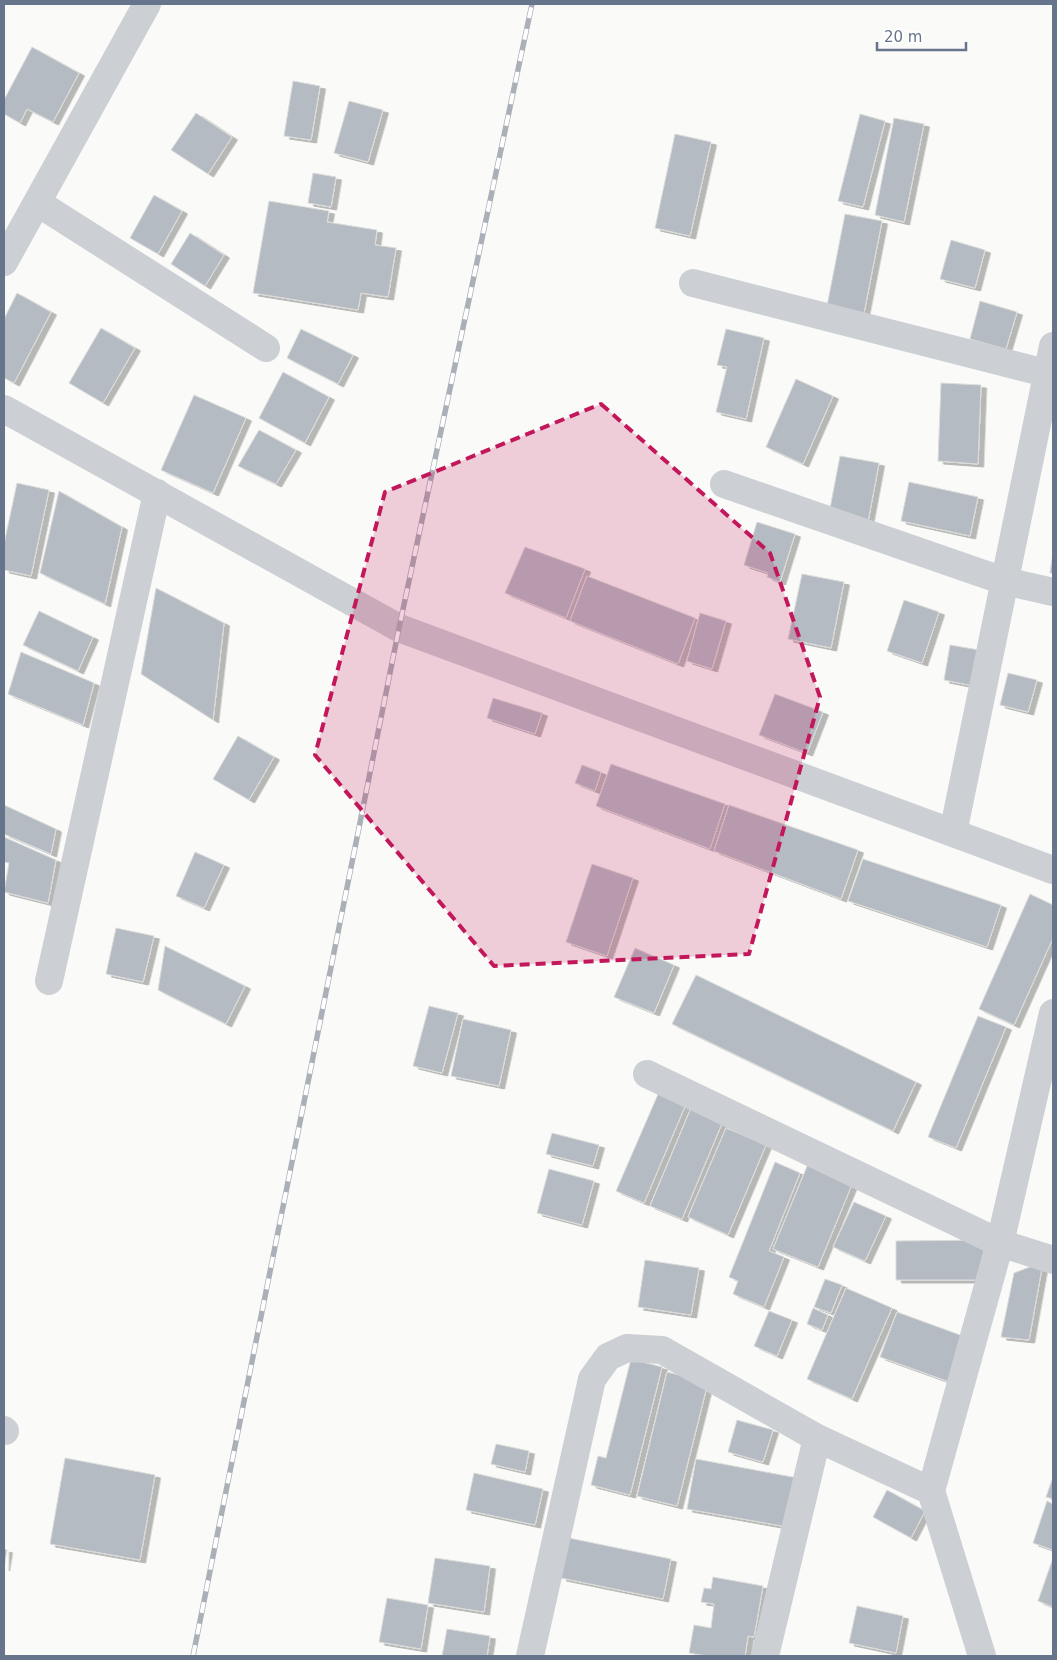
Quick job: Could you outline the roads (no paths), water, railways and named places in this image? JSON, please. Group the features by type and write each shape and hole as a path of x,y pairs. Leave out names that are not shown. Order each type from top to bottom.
{"street":[{"path":"4,262 147,4"},
{"path":"38,203 266,348"},
{"path":"693,283 1050,374"},
{"path":"954,833 1004,581 1050,374 1053,346"},
{"path":"4,409 399,628 1053,870"},
{"path":"724,484 1004,581 1053,592"},
{"path":"49,980 157,493"},
{"path":"982,1656 931,1491 1000,1243 1053,1012"},
{"path":"647,1074 1000,1243 1053,1260"},
{"path":"530,1656 592,1379 608,1357 626,1348 662,1350 817,1438 931,1491"},
{"path":"765,1656 817,1438"}],"railway":[{"path":"193,1656 399,628 532,4"}]}
